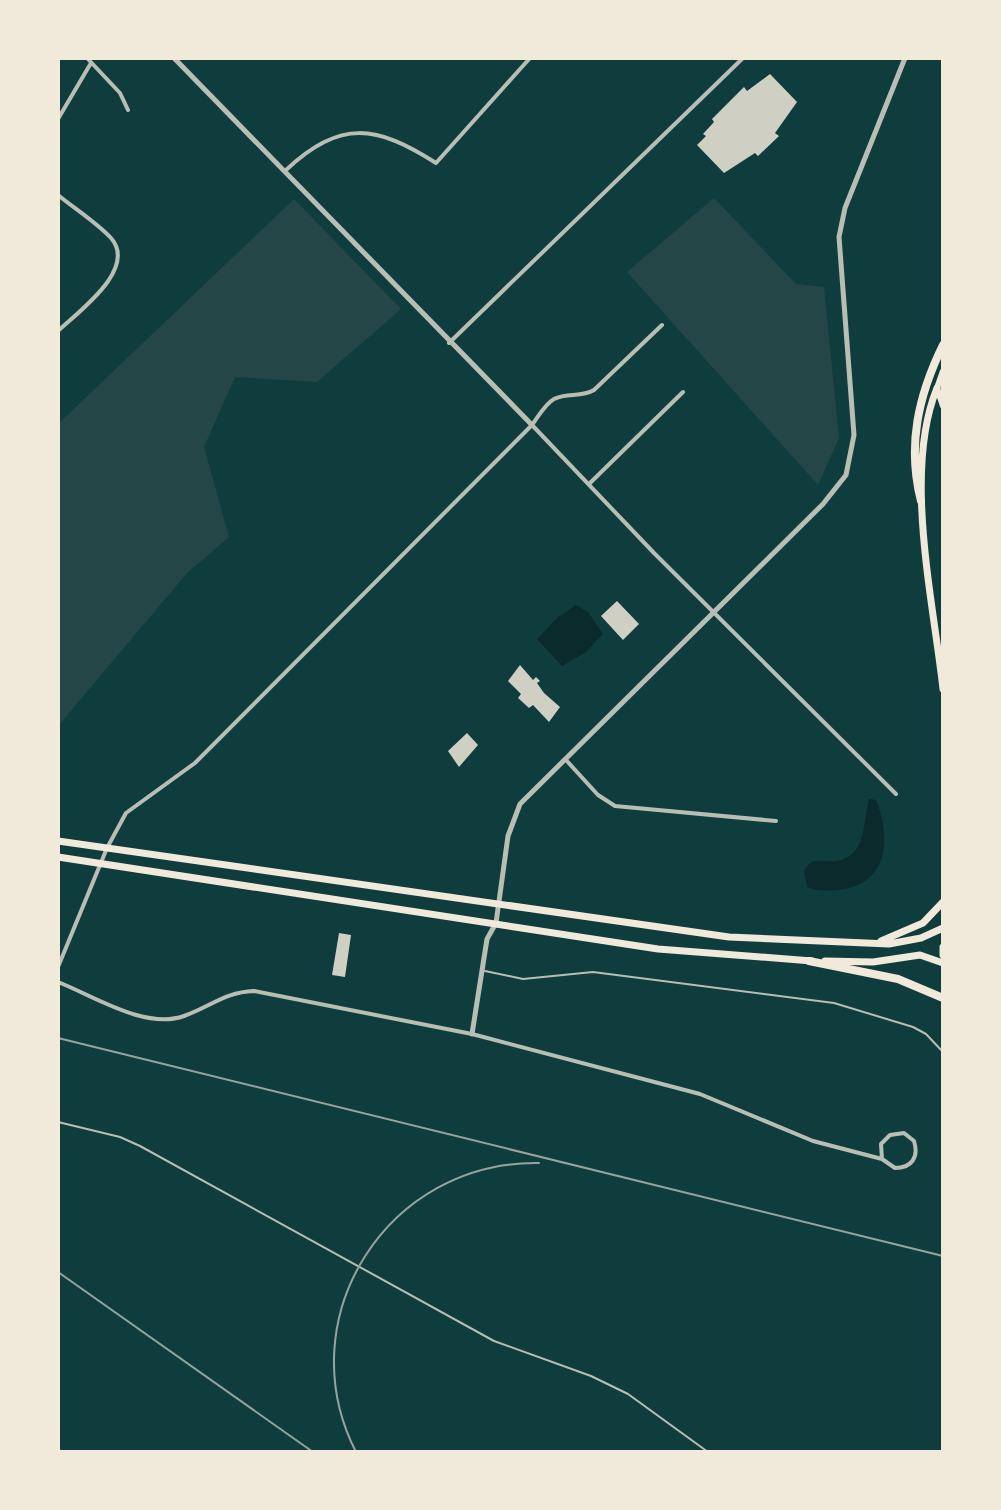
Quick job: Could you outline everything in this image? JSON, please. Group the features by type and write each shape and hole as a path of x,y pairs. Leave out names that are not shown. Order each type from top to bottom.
{"highway":[{"path":"921,501 915,479 914,432 923,390 943,345"},
{"path":"809,961 898,979 943,998"}],"main road":[{"path":"943,371 922,442 921,501 943,689"},
{"path":"937,388 943,406"},
{"path":"58,841 674,931 867,944 913,940 943,928"},
{"path":"58,857 658,949 809,961 873,962 920,955 943,963"},
{"path":"867,944 909,932 943,902"},
{"path":"943,947 943,955"}],"street":[{"path":"87,58 120,93 128,110"},
{"path":"174,58 712,612 896,794"},
{"path":"286,170 318,144 353,132 390,137 436,163 530,58"},
{"path":"449,343 743,58"},
{"path":"472,1034 487,939 496,923 512,818 520,804 823,504 846,475 854,435 839,237 845,208 905,58"},
{"path":"58,119 91,63"},
{"path":"58,195 111,239 119,254 109,281 58,331"},
{"path":"58,967 107,848 129,809 195,763 555,399 580,397 594,390 662,325"},
{"path":"590,483 683,392"},
{"path":"564,758 598,795 615,806 776,821"},
{"path":"58,982 154,1019 182,1017 224,995 254,991 472,1034 714,1098 813,1141 882,1159 895,1168 910,1165 916,1154 914,1141 904,1133 890,1135 881,1144 882,1159"}],"lane":[{"path":"482,971 518,979 593,972 834,1003 913,1027 926,1034 943,1052"},
{"path":"58,1122 120,1137 140,1146 494,1341 591,1376 628,1394 708,1452"}],"shaded area":[{"path":"714,198 796,284 824,287 839,438 818,485 627,272"},
{"path":"294,199 401,309 317,382 235,377 204,447 229,537 187,573 58,726 58,424"},
{"path":"576,605 588,612 603,634 586,652 562,666 537,639 558,617"},
{"path":"869,799 876,800 884,830 882,858 876,870 867,880 854,887 829,891 807,887 804,870 811,862 846,858 859,846"}],"building":[{"path":"770,74 797,102 775,133 779,136 758,156 755,153 724,173 697,145 706,136 703,134 714,122 712,119 744,87 747,91"},
{"path":"617,601 639,624 623,640 601,616"},
{"path":"520,665 533,680 536,677 540,681 537,683 544,693 560,707 549,722 533,705 529,708 518,698 521,694 508,681"},
{"path":"467,733 478,745 459,767 448,751"},
{"path":"339,933 351,935 345,977 332,975"}],"railway":[{"path":"58,1038 943,1256"},
{"path":"356,1452 338,1401 334,1349 344,1300 365,1256 397,1218 437,1188 485,1169 539,1163"},
{"path":"58,1272 313,1452"},
{"path":"58,1449 62,1452"}]}
